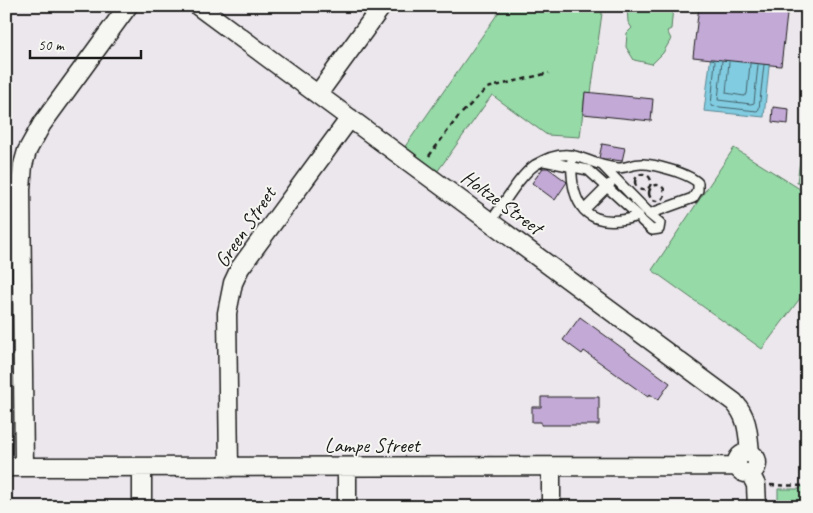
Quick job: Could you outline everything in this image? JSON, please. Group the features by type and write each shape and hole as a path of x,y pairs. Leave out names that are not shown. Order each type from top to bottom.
{"street":[{"path":"24,467 21,230 23,164 32,140 42,124 128,6"},
{"name":"Holtze Street","path":"198,6 734,402 743,411 747,421 750,453 739,456 748,474"},
{"path":"318,94 382,6"},
{"name":"Green Street","path":"229,468 227,313 233,283 240,268 350,118"},
{"name":"Lampe Street","path":"6,467 551,467 748,474"},
{"path":"142,467 142,507"},
{"path":"551,467 551,507"},
{"path":"347,468 347,507"},
{"path":"748,474 757,507"}],"lane":[{"path":"490,222 527,172 544,161 561,155 572,155 616,168 640,164 651,165 690,177 698,182 698,190 696,196 622,221 611,221 596,217 584,210 575,195 572,155"},
{"path":"544,161 572,165 588,170 644,215"},
{"path":"596,162 624,187 644,215"},
{"path":"584,210 629,166"},
{"path":"624,187 624,177 629,166"}],"path":[{"path":"418,170 458,117 487,88 549,73"},
{"path":"650,187 643,190 638,188 635,185 636,178 639,175 646,175 650,181 650,187 649,195 651,199 655,201 662,200 665,193 663,188 650,187"},
{"path":"748,474 807,486"}],"green space":[{"path":"503,6 603,6 591,93 585,93 580,137 547,135 492,95 437,172 404,148"},
{"path":"627,6 673,7 671,29 667,31 671,39 663,53 652,64 634,60 626,47 627,33 632,28 628,22"},
{"path":"807,110 807,289 762,349 652,270 734,148 800,189 801,182 797,182"},
{"path":"807,483 807,507 778,507 778,489 799,489"}],"water":[{"path":"717,6 775,6 764,117 704,111"}],"building":[{"path":"699,6 788,6 781,66 693,57"},
{"path":"585,92 653,99 651,121 583,114"},
{"path":"773,107 789,109 788,124 772,122"},
{"path":"602,144 625,148 622,161 599,158"},
{"path":"543,168 548,168 567,182 555,200 532,183"},
{"path":"580,317 670,383 658,400 650,394 648,397 584,351 582,354 563,340"},
{"path":"541,397 599,397 599,425 541,425 541,422 532,422 532,407 541,407"}]}
